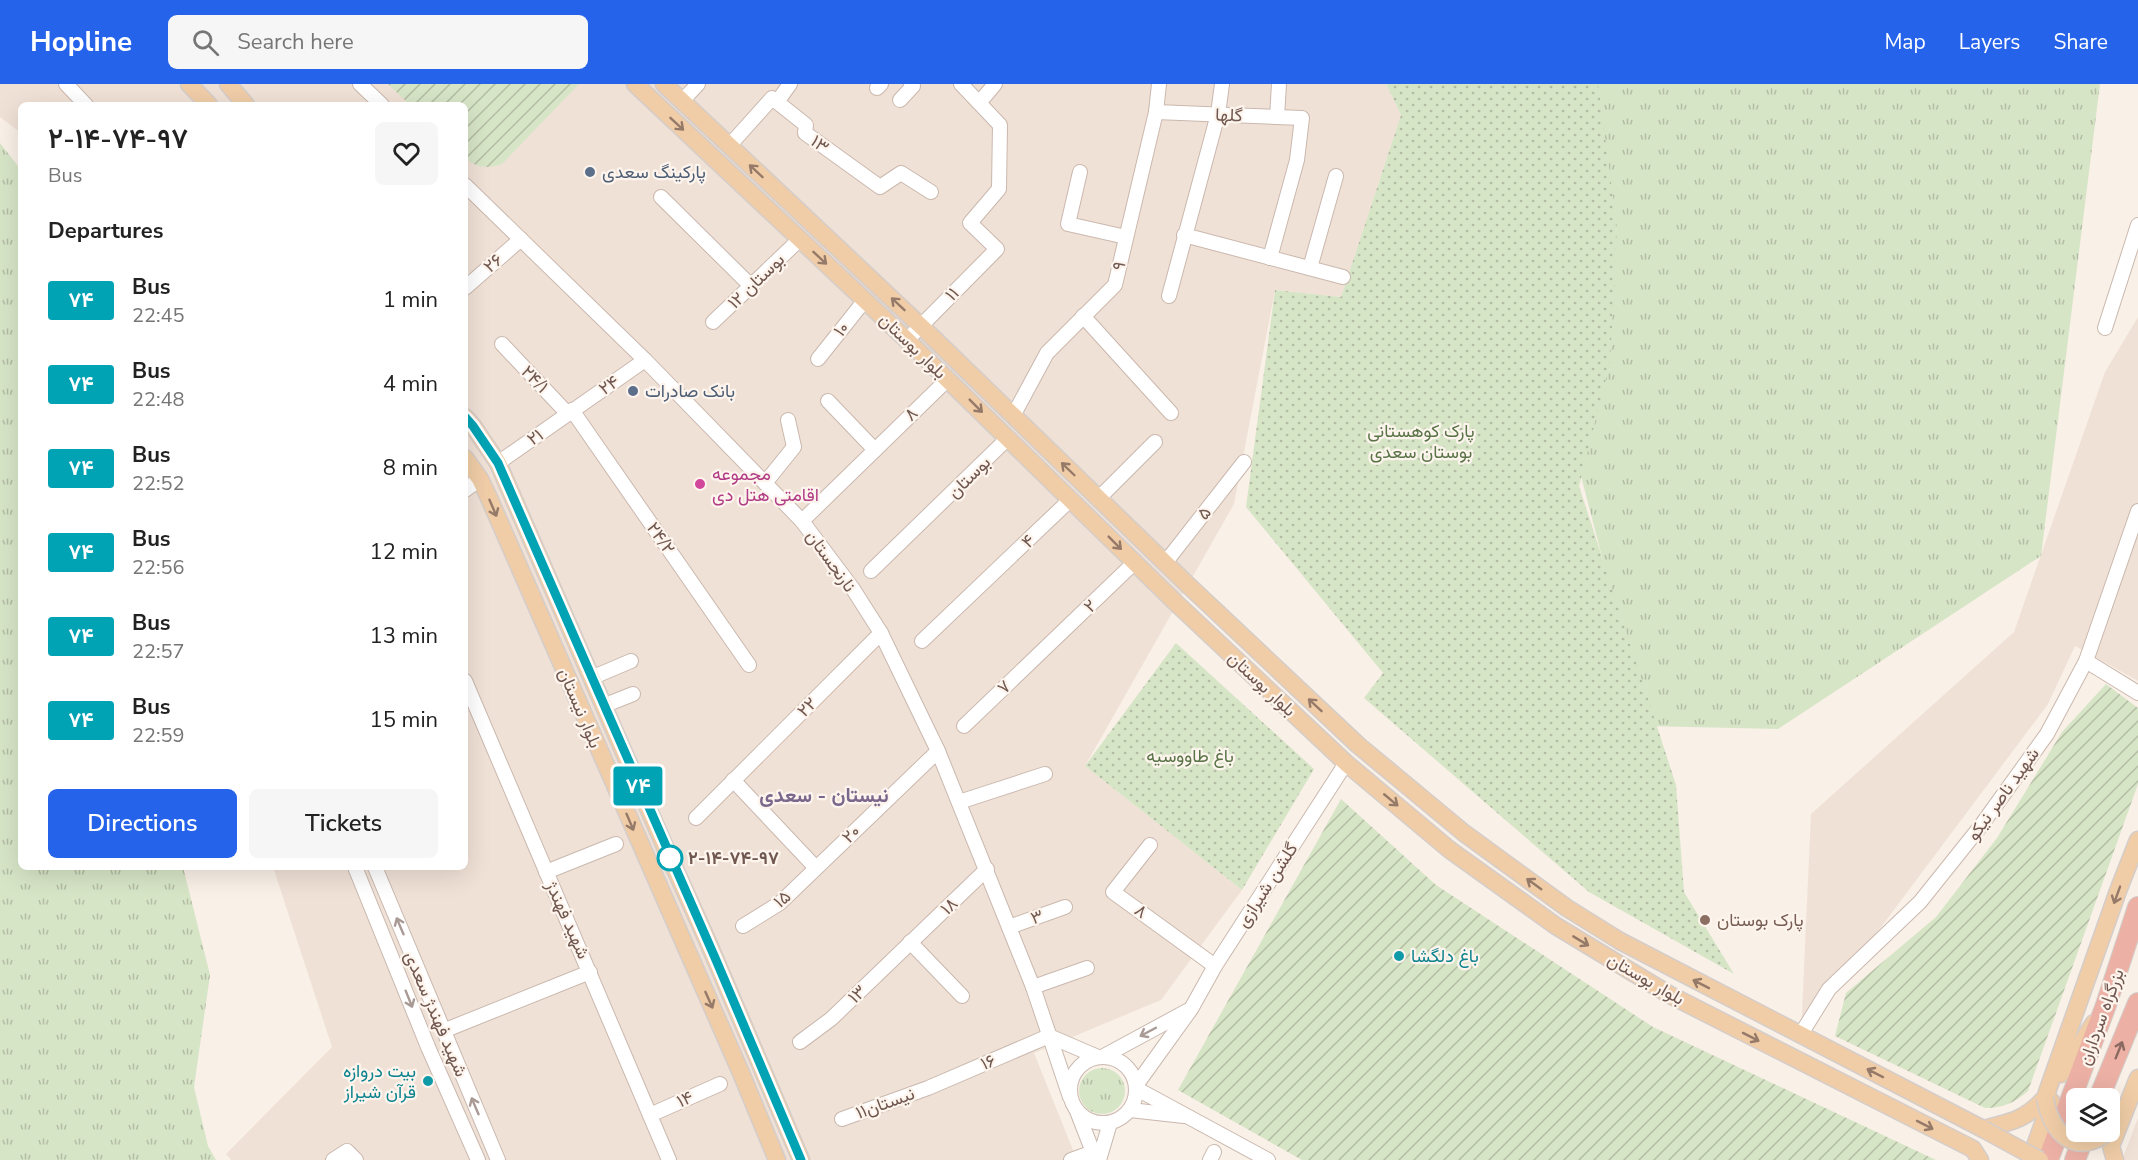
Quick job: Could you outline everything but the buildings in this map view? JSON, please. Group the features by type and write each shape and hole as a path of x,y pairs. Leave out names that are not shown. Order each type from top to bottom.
{"highway":[{"name":"بزرگراه سرداران","path":"2048,1160 2106,1005 2138,907"},
{"name":"بزرگراه سرداران","path":"2103,1088 2138,1003"},
{"path":"2075,1160 2082,1142"}],"main road":[{"path":"189,84 202,102"},
{"path":"228,84 243,102"},
{"name":"بلوار بوستان","path":"635,84 948,379 1175,602 1346,763 1450,850 1556,926 1670,995 1973,1149 1980,1160"},
{"name":"بلوار بوستان","path":"664,84 920,325 1098,499 1358,745 1464,833 1567,908 1620,941 2040,1160"},
{"name":"بلوار نیستان","path":"468,420 498,463 801,1160"},
{"name":"بلوار نیستان","path":"468,462 480,479 777,1160"},
{"path":"1175,602 1188,585"},
{"path":"1346,763 1358,745"},
{"path":"1983,1129 2015,1121 2032,1112 2045,1098 2138,840"},
{"path":"1556,926 1567,908"},
{"path":"2030,1160 2062,1071 2106,1005"},
{"path":"2115,1160 2110,1146 2138,1078"},
{"path":"2045,1098 2053,1126 2066,1138"},
{"path":"2120,1117 2125,1111"}],"street":[{"path":"66,84 83,102"},
{"path":"360,84 379,102"},
{"path":"681,101 698,84"},
{"path":"729,146 772,98 777,102 790,84"},
{"path":"900,100 913,86 911,84"},
{"path":"961,84 980,103 995,84"},
{"name":"۹","path":"1013,416 1047,353 1115,285 1156,112 1159,84"},
{"path":"1169,296 1218,114 1222,84"},
{"path":"1277,117 1279,84"},
{"name":"۱۳","path":"777,102 806,125 805,133 880,187 901,172 931,192"},
{"name":"۱۱","path":"907,340 997,249 970,223 999,189 1000,125 980,103"},
{"name":"گلها","path":"1156,112 1302,118 1298,160 1270,258"},
{"path":"1080,172 1068,224 1126,237"},
{"path":"1310,268 1336,176"},
{"name":"نارنجستان","path":"468,188 645,360 802,521 853,589 881,633 938,751 1033,987 1073,1103"},
{"path":"661,197 751,286"},
{"path":"2105,328 2138,225"},
{"path":"1184,235 1343,277"},
{"name":"۲۶","path":"468,285 520,239"},
{"name":"بوستان ۱۲","path":"713,322 800,239"},
{"name":"۱۰","path":"818,359 865,300"},
{"path":"1083,316 1171,413"},
{"name":"۲۴/۱","path":"502,344 570,412"},
{"name":"۲۴","path":"570,412 645,360"},
{"name":"۸","path":"875,450 948,379"},
{"path":"802,521 875,450 828,401"},
{"name":"۲۱","path":"498,463 570,412"},
{"name":"۲۴/۲","path":"570,412 749,665"},
{"path":"765,483 794,447 788,420"},
{"name":"بوستان","path":"871,571 1008,438"},
{"path":"1098,499 1155,442"},
{"name":"۵","path":"1165,563 1244,462"},
{"path":"468,488 480,479"},
{"name":"۴","path":"922,641 1071,499"},
{"name":"شهید ناصر نیکو","path":"1801,1034 1829,989 1920,902 1980,827 2047,734 2086,661 2138,511"},
{"name":"۲","path":"1045,649 1135,562"},
{"name":"۲۲","path":"696,818 881,633"},
{"name":"۷","path":"964,726 1045,649"},
{"path":"2086,661 2138,693"},
{"path":"591,678 631,662"},
{"name":"شهید فهندژ","path":"468,688 669,1160"},
{"path":"603,706 633,694"},
{"name":"۲۰","path":"816,868 938,751"},
{"name":"گلشن شیرازی","path":"1137,1086 1191,1009 1215,966 1346,763"},
{"path":"959,802 1045,774"},
{"path":"733,780 816,868"},
{"path":"546,872 616,844"},
{"name":"۸","path":"1149,845 1113,892 1215,966"},
{"name":"۱۵","path":"744,926 780,903 816,868"},
{"name":"۱۸","path":"910,942 987,869"},
{"name":"شهید فهندژ سعدی","path":"356,870 478,1160"},
{"name":"شهید فهندژ سعدی","path":"376,870 498,1160"},
{"name":"۳","path":"1009,927 1065,907"},
{"path":"910,942 962,996"},
{"name":"۱۳","path":"800,1042 831,1019 910,942"},
{"path":"1033,987 1087,968"},
{"path":"443,1031 590,972"},
{"path":"1096,1157 1073,1103 1070,1086 1073,1076 1088,1060 1101,1056 1191,1009"},
{"path":"1049,1036 1101,1056 1115,1058 1125,1064 1132,1073 1137,1086 1136,1100 1130,1110 1122,1118 1110,1123 1091,1121 1073,1103"},
{"name":"۱۶","path":"928,1088 1049,1036"},
{"name":"۱۴","path":"650,1115 720,1084"},
{"path":"1137,1086 1268,1160"},
{"name":"۱۱نیستان","path":"842,1119 928,1088"},
{"path":"1130,1110 1192,1117"},
{"path":"1096,1157 1110,1123"},
{"path":"333,1160 351,1156"},
{"path":"1071,1160 1096,1157"}],"shaded area":[{"path":"0,84 1386,84 1401,115 1341,297 1275,290 1234,504 1085,766 1242,890 1161,1000 1034,1053 1077,1160 231,1160 226,1154 332,1047 274,870 468,870 468,102 18,102 18,131 0,117"},
{"path":"2138,317 2138,681 2075,646 2048,704 1801,1034 1811,814 2014,632 2105,372"},
{"path":"2138,1118 2138,1160 2122,1160"}],"green space":[{"path":"388,84 579,84 502,164 492,167 478,166 468,160 468,102 407,102"},
{"name":"پارک کوهستانی بوستان سعدی","path":"1386,84 1598,84 1617,227 1610,363 1579,486 1676,785 1684,892 1734,974 1589,892 1364,698 1383,673 1246,507 1275,290 1341,297 1401,115"},
{"path":"1592,84 2100,84 2041,556 1778,729 1646,726 1581,476 1617,227"},
{"path":"0,143 18,166 18,870 184,870 210,975 194,1087 208,1146 216,1160 0,1160"},
{"name":"باغ طاووسیه","path":"1176,643 1314,769 1242,890 1085,766"},
{"path":"2106,684 2138,708 2138,784 2028,1091 2008,1104 1985,1108 1835,1036 1846,993 1936,917 1997,838 2062,732"},
{"name":"باغ دلگشا","path":"1341,799 1436,885 1653,1027 1936,1160 1302,1160 1178,1090"},
{"path":"1102,1068 1118,1075 1125,1091 1118,1107 1102,1114 1086,1107 1079,1091 1086,1075"}],"bus line":[{"name":"۷۴","path":"468,420 498,463 801,1160"}],"place":[{"name":"پارکینگ سعدی","path":"590,172"},
{"name":"بانک صادرات","path":"633,391"},
{"name":"مجموعه اقامتی هتل دی","path":"700,484"},
{"name":"۲-۱۴-۷۴-۹۷","path":"670,858"},
{"name":"پارک بوستان","path":"1705,920"},
{"name":"باغ دلگشا","path":"1399,956"},
{"name":"بیت دروازه قرآن شیراز","path":"428,1081"}],"district":[{"name":"نیستان - سعدی","path":"824,795"}]}
